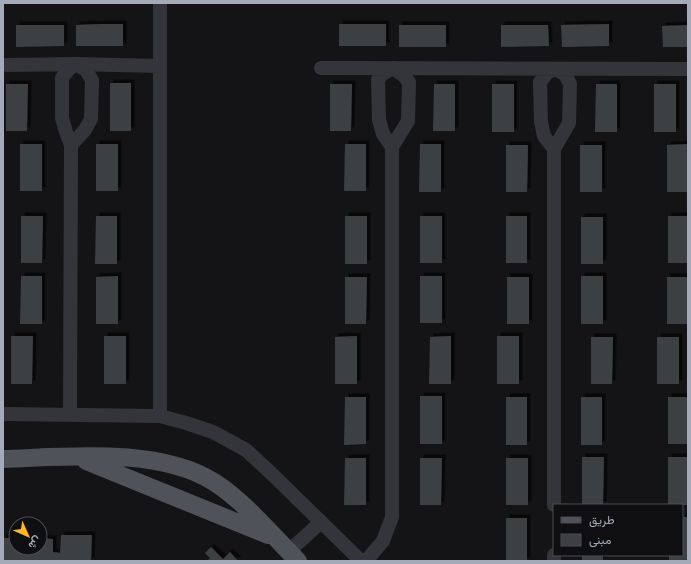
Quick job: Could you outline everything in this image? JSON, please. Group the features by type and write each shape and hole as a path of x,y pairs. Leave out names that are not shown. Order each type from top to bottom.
{"main road":[{"path":"78,457 276,538"},
{"path":"3,459 78,457 120,458 156,461 189,470 214,482 236,499 294,556"}],"street":[{"path":"160,3 160,416"},
{"path":"7,64 160,66"},
{"path":"71,145 91,119 92,80 86,70 76,64"},
{"path":"70,414 71,145 62,118 62,78 69,69 76,64"},
{"path":"321,68 688,69"},
{"path":"366,561 383,541 392,517 392,147 408,121 409,82 404,75 393,68"},
{"path":"392,147 382,134 379,120 378,80 382,74 393,68"},
{"path":"554,69 564,74 570,84 569,123 554,149 554,504"},
{"path":"554,69 547,73 540,82 541,122 544,136 554,149"},
{"path":"3,414 160,416 213,432 246,450 361,561"},
{"path":"294,556 321,522"}],"building":[{"path":"123,24 123,46 76,46 76,25"},
{"path":"339,24 386,24 386,46 339,46"},
{"path":"609,24 609,46 562,47 561,25"},
{"path":"16,25 64,25 64,46 16,47"},
{"path":"399,25 446,25 446,47 399,47"},
{"path":"501,25 548,25 549,46 501,47"},
{"path":"688,25 688,47 663,47 662,26"},
{"path":"110,83 131,83 131,131 110,131"},
{"path":"6,84 28,84 27,131 6,131"},
{"path":"330,84 352,84 351,131 330,131"},
{"path":"434,84 455,84 455,131 433,131"},
{"path":"492,84 514,84 514,132 492,132"},
{"path":"596,84 617,84 617,132 595,132"},
{"path":"654,84 676,84 676,132 654,132"},
{"path":"20,144 42,144 42,191 20,191"},
{"path":"96,144 118,144 118,191 96,191"},
{"path":"345,144 366,144 366,191 344,191"},
{"path":"420,144 441,144 441,192 419,192"},
{"path":"688,144 688,192 667,192 667,145"},
{"path":"506,145 528,145 527,192 506,192"},
{"path":"580,145 602,145 602,192 580,192"},
{"path":"21,216 43,216 42,263 21,263"},
{"path":"96,216 117,216 117,264 95,264"},
{"path":"345,216 367,216 367,264 345,264"},
{"path":"420,216 442,216 442,263 420,263"},
{"path":"506,216 527,216 527,263 506,263"},
{"path":"668,216 688,216 688,263 668,263"},
{"path":"581,217 603,217 603,264 581,264"},
{"path":"21,276 42,276 42,324 20,324"},
{"path":"118,276 118,324 96,324 96,277"},
{"path":"420,276 442,276 442,323 420,323"},
{"path":"581,276 603,276 603,324 581,324"},
{"path":"345,277 367,277 366,324 345,324"},
{"path":"507,277 529,277 529,324 507,324"},
{"path":"667,277 688,277 688,324 667,324"},
{"path":"11,336 33,336 32,384 11,384"},
{"path":"104,336 126,336 126,384 104,384"},
{"path":"357,336 357,384 335,384 335,337"},
{"path":"451,336 451,384 429,384 430,337"},
{"path":"497,336 519,336 519,384 497,384"},
{"path":"591,337 613,337 612,384 591,384"},
{"path":"657,337 679,337 679,384 657,384"},
{"path":"420,396 442,396 442,444 420,444"},
{"path":"345,397 366,397 366,444 344,445"},
{"path":"506,397 527,397 527,445 506,445"},
{"path":"581,397 602,397 602,445 581,445"},
{"path":"668,397 688,397 688,444 668,444"},
{"path":"582,457 604,457 603,504 582,504"},
{"path":"668,457 688,457 688,505 668,504"},
{"path":"345,458 366,458 366,505 344,505"},
{"path":"420,458 442,458 441,505 420,505"},
{"path":"506,458 528,458 528,505 506,505"},
{"path":"683,517 688,517 688,561 669,561 669,556 683,556"},
{"path":"506,518 527,518 527,561 506,561"},
{"path":"61,535 92,535 91,561 3,561 3,538 8,538 8,556 48,556 48,539 53,539 53,552 60,553"},
{"path":"211,547 223,559 230,552 238,561 207,561 210,558 205,553"},
{"path":"582,556 603,556 603,561 582,561"}]}
